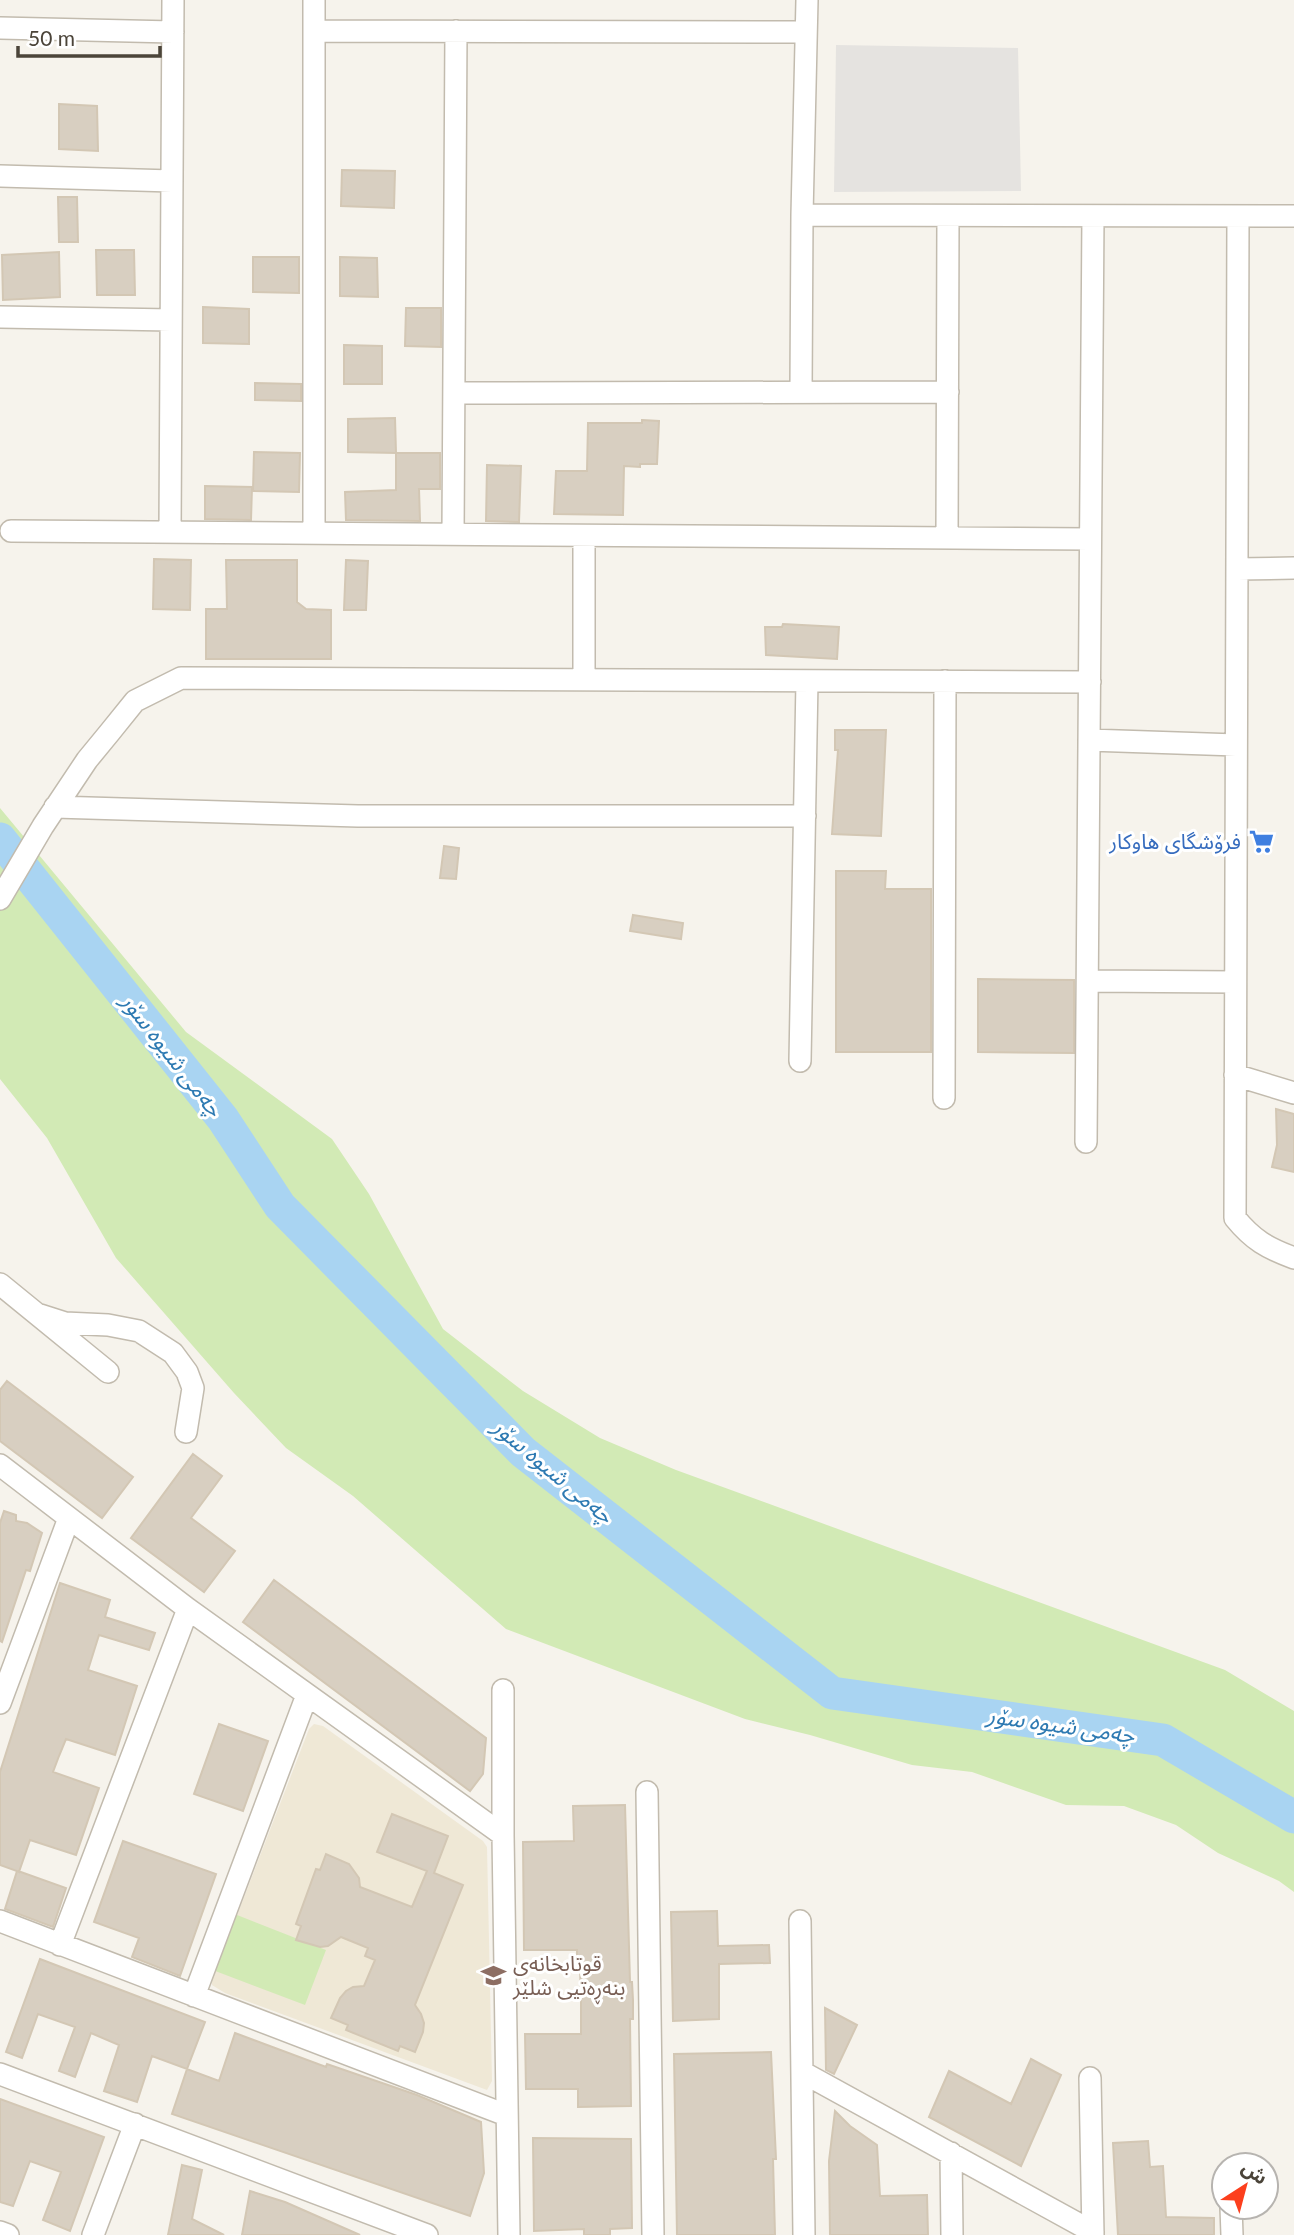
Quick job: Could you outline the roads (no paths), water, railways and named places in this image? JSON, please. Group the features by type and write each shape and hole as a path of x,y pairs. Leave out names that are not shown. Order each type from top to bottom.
{"street":[{"path":"170,532 173,0"},
{"path":"314,0 314,533"},
{"path":"801,391 807,0"},
{"path":"0,28 173,32"},
{"path":"314,31 806,32"},
{"path":"453,534 456,31"},
{"path":"0,176 172,181"},
{"path":"802,215 1294,216"},
{"path":"947,538 948,216"},
{"path":"1086,1142 1093,216"},
{"path":"1238,216 1235,1218 1248,1234 1269,1249 1294,1258"},
{"path":"0,317 171,320"},
{"path":"454,393 948,392"},
{"path":"11,531 1090,539"},
{"path":"584,536 584,680"},
{"path":"1237,569 1294,568"},
{"path":"0,899 43,826 87,760 135,701 181,678 1090,682"},
{"path":"800,1061 807,681"},
{"path":"944,1098 945,681"},
{"path":"1089,740 1236,745"},
{"path":"55,807 358,816 805,816"},
{"path":"1088,981 1235,982"},
{"path":"1235,1075 1294,1093"},
{"path":"1,1289 40,1315 108,1372"},
{"path":"40,1315 65,1323 108,1325 139,1331 173,1353 187,1372 193,1388 186,1432"},
{"path":"0,1465 188,1609 503,1835"},
{"path":"0,1703 69,1518"},
{"path":"60,1944 188,1609"},
{"path":"503,1690 509,2235"},
{"path":"194,1996 307,1695"},
{"path":"647,1793 653,2235"},
{"path":"0,1921 506,2115"},
{"path":"800,1921 804,2235"},
{"path":"802,2072 1093,2233"},
{"path":"0,2074 427,2235"},
{"path":"1090,2078 1093,2233"},
{"path":"93,2235 135,2124"},
{"path":"951,2154 952,2235"},
{"path":"0,2232 8,2235"}],"waterway":[{"name":"چەمی شیوە سۆر","path":"0,839 223,1119 280,1206 523,1452 832,1693 1163,1740 1294,1817"}],"place":[{"name":"فرۆشگای ھاوکار","path":"1261,842"},
{"name":"قوتابخانەی بنەڕەتیی شلێر","path":"493,1976"}]}
